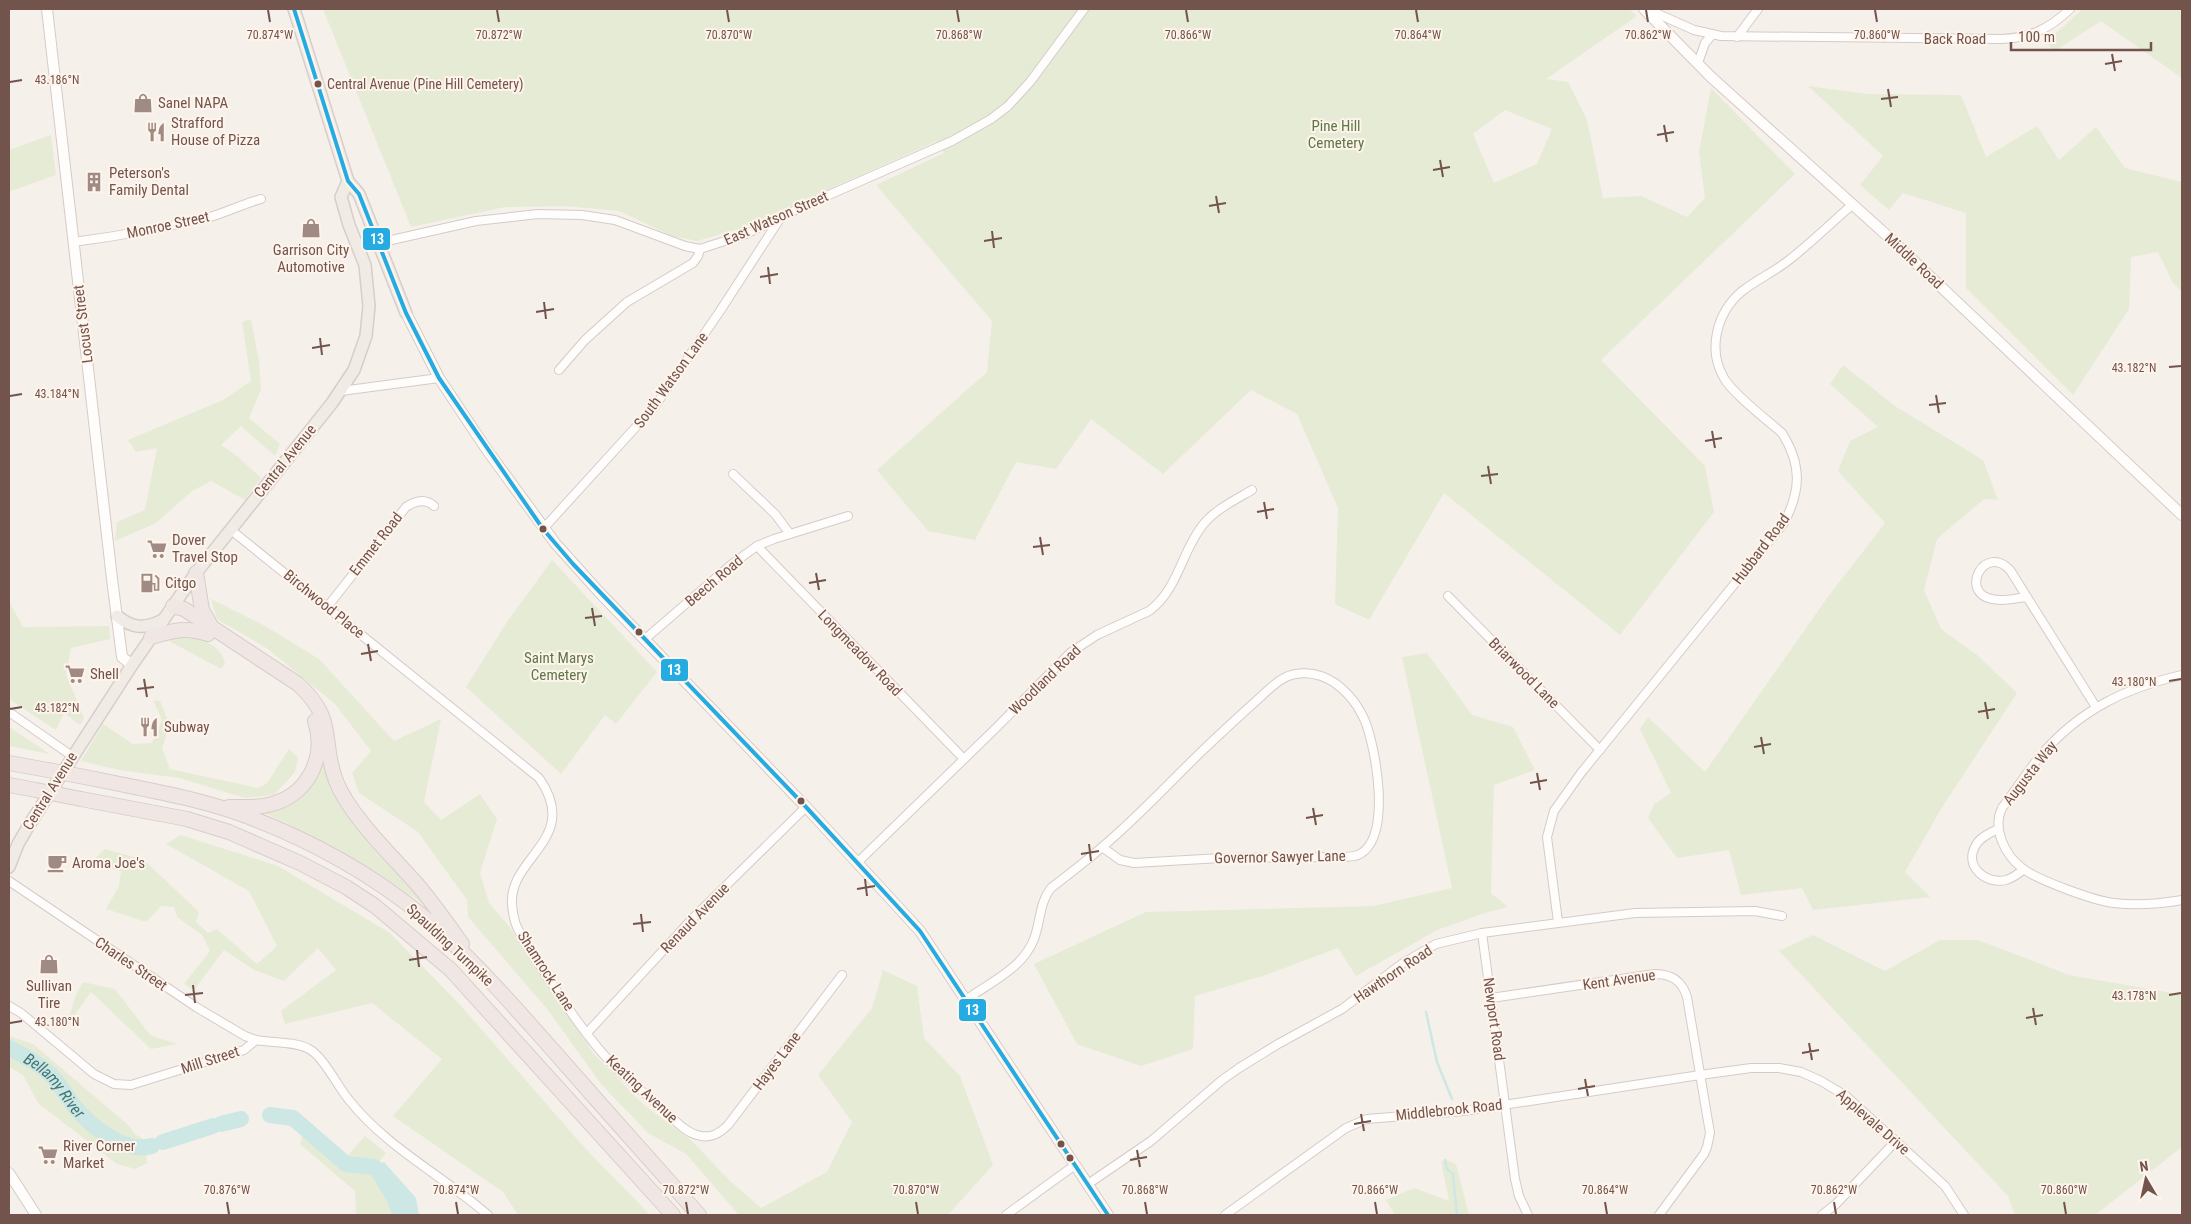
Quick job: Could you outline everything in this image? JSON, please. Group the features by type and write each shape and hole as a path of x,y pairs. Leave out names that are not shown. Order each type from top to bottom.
{"highway":[{"path":"196,573 202,610 210,631"},
{"path":"173,606 179,614 298,684 312,697 322,713 328,733 336,780 355,812 438,909 480,970"},
{"path":"151,637 175,630 210,631 299,697 311,711 319,737 315,765 306,781 293,794 268,806 218,807"},
{"name":"Spaulding Turnpike","path":"9,763 163,793 218,807 276,828 353,868 417,912 480,970 699,1215"},
{"name":"Spaulding Turnpike","path":"9,785 187,819 229,832 300,863 346,887 376,906 451,970 673,1215"}],"main road":[{"name":"Central Avenue","path":"9,867 23,833 151,637 196,573 341,391 359,358 368,320 368,291 365,265 341,197 348,181 294,9"},
{"path":"348,181 358,194 406,313"},
{"path":"356,244 378,243"},
{"path":"117,616 138,628 163,620"}],"street":[{"name":"Locust Street","path":"47,9 122,657 132,665"},
{"name":"East Watson Street","path":"700,249 746,234 952,141 991,119 1008,106 1030,82 1084,9"},
{"name":"Back Road","path":"1646,9 1686,27 1712,35 1737,37 2019,38 2049,27 2070,9"},
{"name":"Middle Road","path":"1646,9 1698,63 1957,300 2182,515"},
{"path":"1737,37 1758,9"},
{"path":"1698,63 1704,43 1712,35"},
{"name":"Monroe Street","path":"73,242 123,235 195,220 261,200"},
{"name":"Hubbard Road","path":"1558,922 1547,849 1549,825 1560,801 1784,523 1794,504 1798,482 1788,443 1782,433 1724,378 1716,355 1716,333 1733,299 1799,253 1852,205"},
{"path":"378,243 498,218 561,214 615,220 685,246 700,249 693,263 627,302 585,340 558,370"},
{"name":"South Watson Lane","path":"543,529 655,406 741,280 781,217"},
{"path":"406,313 439,378 543,529 644,640 806,807 920,931 967,999 1108,1215"},
{"path":"341,391 439,378"},
{"path":"733,474 776,514 790,534"},
{"name":"Woodland Road","path":"858,862 1078,645 1158,605 1172,586 1201,526 1214,514 1252,490"},
{"name":"Emmet Road","path":"328,606 406,507 422,501 430,502 434,506"},
{"name":"Beech Road","path":"644,640 732,564 757,546 848,516"},
{"name":"Birchwood Place","path":"231,530 510,754"},
{"name":"Longmeadow Road","path":"757,546 964,759"},
{"path":"2027,597 2000,600 1986,598 1977,589 1976,577 1978,571 1988,563 1994,562 2006,566 2027,597 2096,707"},
{"name":"Briarwood Lane","path":"1448,596 1600,750"},
{"name":"Governor Sawyer Lane","path":"967,999 1016,966 1024,958 1034,939 1044,897 1051,888 1102,847 1275,684 1286,677 1308,673 1326,678 1342,688 1359,709 1365,721 1372,750 1377,780 1379,816 1373,838 1364,851 1358,855 1341,857 1222,858 1134,864 1120,860 1102,847"},
{"name":"Augusta Way","path":"1998,829 1999,815 2002,808 2041,756 2061,734 2096,707 2130,691 2160,680 2182,675"},
{"path":"9,712 72,756"},
{"name":"Shamrock Lane","path":"510,754 532,771 544,785 551,803 552,814 551,825 543,844 515,887 512,903 514,916 522,936 587,1033"},
{"name":"Renaud Avenue","path":"587,1033 693,918 806,807"},
{"path":"2023,870 2006,880 1995,881 1987,879 1976,870 1973,861 1975,845 1980,839 1998,829 2004,847 2023,870 2097,900 2142,905 2182,900"},
{"name":"Charles Street","path":"9,881 196,1007 245,1036 256,1040"},
{"name":"Hawthorn Road","path":"1088,1184 1150,1141 1239,1068 1342,1009 1412,957 1446,940 1482,932 1618,915 1665,912 1755,911 1782,916"},
{"name":"Newport Road","path":"1482,932 1506,1104"},
{"name":"Kent Avenue","path":"1491,998 1655,974 1671,976 1677,980 1685,991 1710,1133 1707,1147 1659,1215"},
{"name":"Hayes Lane","path":"704,1136 716,1134 728,1125 842,975"},
{"name":"Mill Street","path":"9,1006 28,1019 94,1074 104,1080 122,1086 244,1050 256,1040 305,1047 315,1053 350,1102 362,1114 399,1147 488,1215"},
{"name":"Keating Avenue","path":"587,1033 618,1070 637,1087 689,1132 704,1136"},
{"name":"Applevale Drive","path":"1700,1075 1768,1067 1801,1072 1821,1081 1846,1096 1945,1186 1964,1215"},
{"name":"Middlebrook Road","path":"1225,1215 1346,1128 1367,1119 1464,1111 1700,1075"},
{"path":"1506,1104 1519,1196 1528,1215"},
{"path":"1822,1215 1836,1204 1895,1142"},
{"path":"1006,1215 1074,1165"},
{"path":"9,1173 36,1215"}],"green space":[{"name":"Pine Hill Cemetery","path":"323,9 1629,9 1637,16 1546,79 1568,82 1587,120 1603,198 1641,196 1687,217 1705,198 1699,152 1711,88 1795,174 1601,360 1705,466 1714,512 1620,635 1444,493 1369,620 1335,604 1338,508 1297,414 1251,390 1163,474 1091,419 1056,469 1016,462 975,540 928,531 877,470 987,372 992,321 876,185 944,153 937,141 739,229 697,241 672,236 619,211 565,206 505,207 411,227","holes":["1505,110 1552,129 1537,164 1494,183 1473,134"]},
{"path":"2083,9 2179,9 2182,12 2182,78 2101,21 2053,52 2047,41"},
{"path":"1808,86 1867,94 1961,95 1986,157 2037,126 2059,160 2096,127 2125,168 2182,182 2182,292 2173,283 2158,252 2131,257 2129,309 2073,395 1966,288 1966,213 1903,193 1889,210 1860,185 1883,156"},
{"path":"51,135 56,175 11,191 9,190 9,150"},
{"path":"251,319 259,362 261,389 249,418 280,444 275,456 241,426 221,445 237,456 261,478 245,500 211,481 192,491 156,523 115,541 117,522 145,510 157,448 136,452 128,440 223,400 251,381 242,322"},
{"path":"1843,365 1895,406 1983,460 1998,500 1984,499 1937,539 1924,590 1941,629 1977,655 2017,693 1941,809 1905,872 1930,897 1813,910 1802,888 1741,895 1729,850 1677,858 1648,818 1654,804 1671,793 1640,729 1648,717 1705,772 1827,598 1885,523 1838,471 1850,441 1878,427 1830,384"},
{"name":"Saint Marys Cemetery","path":"552,560 657,672 616,724 605,715 561,774 466,687 507,622"},
{"path":"211,599 265,626 319,659 394,741 441,719 424,802 441,820 480,794 497,819 480,873 489,903 509,926 594,1054 644,1105 692,1141 729,1180 761,1208 827,1172 852,1122 818,1075 872,1008 883,970 917,986 924,1038 960,1076 993,1165 948,1215 739,1215 686,1154 648,1133 601,1084 548,1010 468,917 467,900 418,832 359,793 352,773 371,751 335,704 268,649 217,619"},
{"path":"9,601 23,627 109,626 110,639 71,648 66,674 84,718 80,725 64,713 56,730 9,699"},
{"path":"193,618 296,686 308,699 316,712 321,726 332,783 342,804 426,901 423,904 346,854 264,813 266,810 285,802 300,791 312,777 319,761 322,744 320,726 313,709 300,692"},
{"path":"179,633 207,642 218,650 225,663 221,669 167,640"},
{"path":"1427,653 1472,715 1513,727 1535,770 1494,785 1491,893 1508,907 1437,930 1356,976 1338,948 1266,975 1195,996 1193,1049 1141,1066 1077,1044 1034,964 1146,912 1373,906 1452,888 1402,657"},
{"path":"153,700 160,701 170,725 162,748 170,769 258,788 267,783 289,749 298,757 295,772 274,795 245,798 179,778 119,770 81,761 103,724 133,744 152,743 162,720"},
{"path":"9,727 50,754 9,746"},
{"path":"181,835 278,866 390,933 462,1007 584,1147 650,1215 518,1215 503,1192 393,1116 442,1059 372,1003 285,1024 281,1011 336,970 318,948 284,981 254,970 224,950 194,990 184,984 210,951 202,935 177,917 174,907 161,906 146,922 106,909 119,886 121,871 88,865 105,849 144,860 199,912 196,922 208,933 217,929 257,964 277,946 249,891 166,844"},
{"path":"1813,935 1885,971 1940,940 1978,940 2069,975 2172,993 2182,992 2182,1147 2095,1215 2015,1215 2008,1196 1779,951"},
{"path":"83,982 115,989 150,1035 177,1044 151,1049 91,992 67,1026 75,997"},
{"path":"9,1036 33,1044 128,1125 135,1134 145,1140 147,1163 135,1169 117,1164 38,1103 23,1075 9,1067"},
{"path":"305,1127 342,1162 365,1136 386,1153 375,1167 392,1215 356,1215 355,1191 300,1144"},
{"path":"1446,1160 1456,1164 1469,1215 1395,1215 1386,1200 1414,1188 1449,1201 1441,1161"}],"water":[{"path":"384,1162 416,1198 419,1215 392,1215 374,1167"}],"waterway":[{"path":"1426,1012 1437,1062 1452,1099"},
{"name":"Bellamy River","path":"9,1048 31,1060 51,1075 74,1106 99,1130 131,1146 152,1146"},
{"name":"Bellamy River","path":"270,1115 293,1118 346,1164 374,1167 405,1215"},
{"name":"Bellamy River","path":"221,1124 241,1119"},
{"name":"Bellamy River","path":"163,1142 213,1126"},
{"path":"1445,1160 1447,1169 1453,1174 1457,1215"}],"transit line":[{"name":"13","path":"294,9 348,181 359,194 406,313 439,378 543,529 573,564 806,807 920,931 1108,1215"}],"place":[{"name":"Central Avenue (Pine Hill Cemetery)","path":"318,84"},
{"name":"Sanel NAPA","path":"143,103"},
{"name":"Strafford House of Pizza","path":"156,132"},
{"name":"Peterson's Family Dental","path":"94,182"},
{"name":"Garrison City Automotive","path":"311,228"},
{"name":"Dover Travel Stop","path":"157,549"},
{"name":"Citgo","path":"150,583"},
{"name":"Shell","path":"75,674"},
{"name":"Subway","path":"149,727"},
{"name":"Aroma Joe's","path":"57,863"},
{"name":"Sullivan Tire","path":"49,964"},
{"name":"River Corner Market","path":"48,1155"}]}
